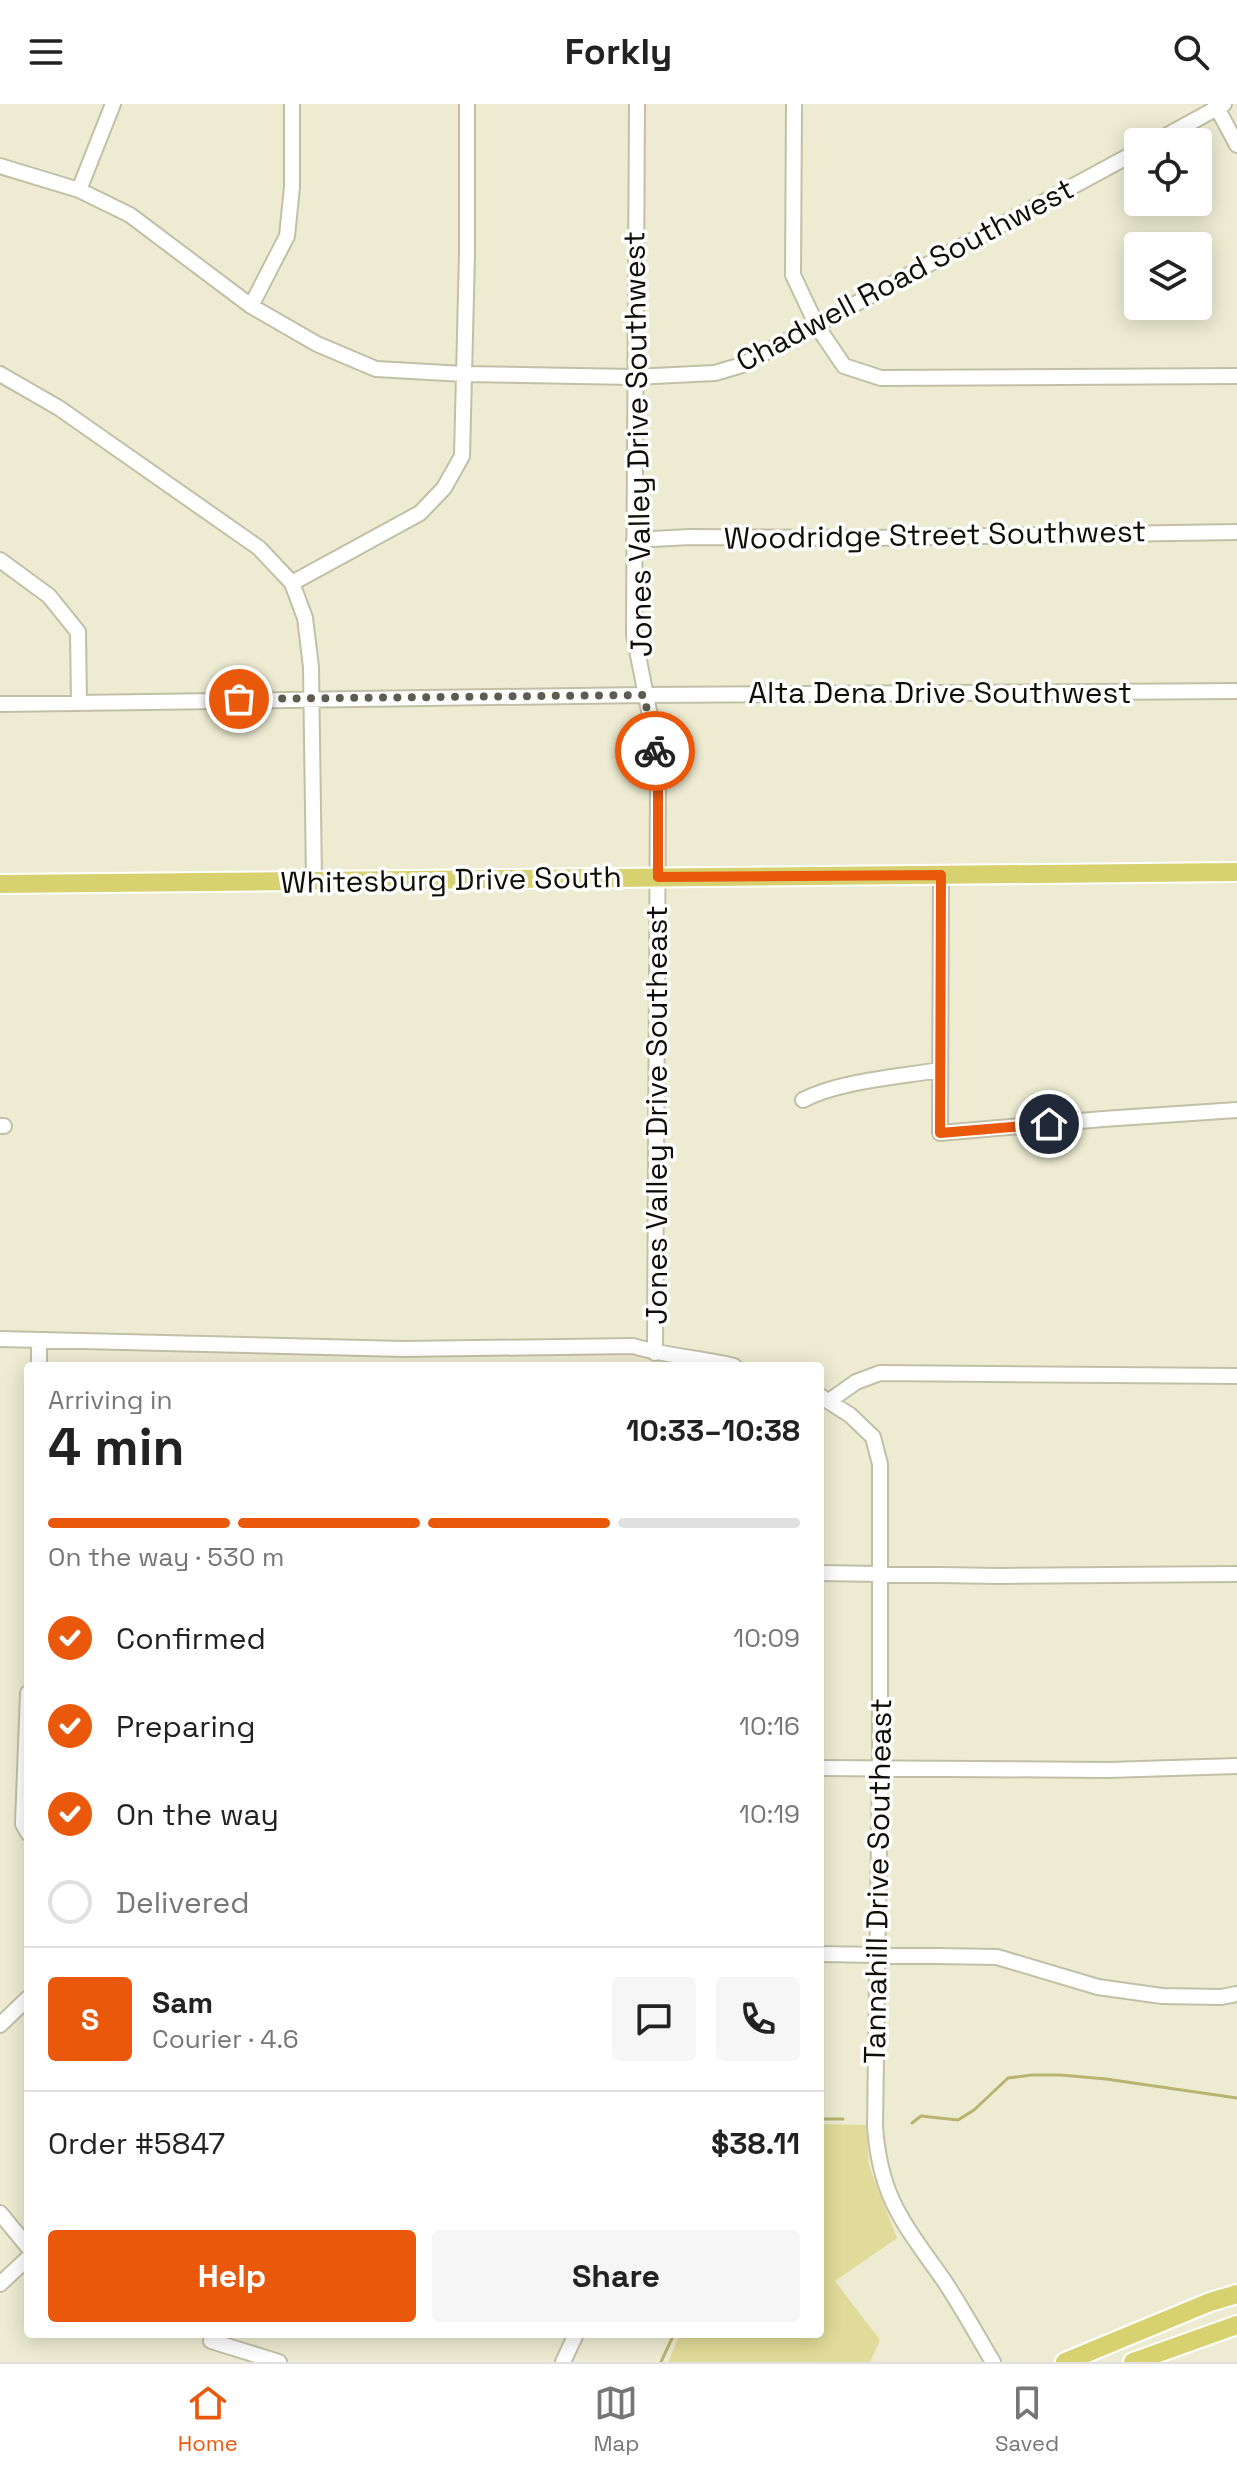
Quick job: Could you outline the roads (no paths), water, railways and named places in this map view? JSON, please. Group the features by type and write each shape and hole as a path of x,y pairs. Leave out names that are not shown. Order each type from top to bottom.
{"main road":[{"name":"Whitesburg Drive South","path":"0,884 1237,872"},
{"path":"1065,2362 1210,2302 1237,2294"},
{"path":"1133,2362 1237,2325"}],"street":[{"path":"79,190 113,104"},
{"path":"251,306 287,236 292,187 292,104"},
{"path":"292,583 420,513 444,488 462,456 467,104"},
{"name":"Jones Valley Drive Southwest","path":"637,104 634,635 656,756 658,877"},
{"path":"794,104 793,275 817,326 844,366 881,378 1237,376"},
{"path":"1179,128 1219,105 1237,145"},
{"name":"Chadwell Road Southwest","path":"0,166 79,190 130,215 251,306 317,344 376,369 634,377 715,373 742,365 1124,159"},
{"path":"0,374 59,408 259,548 292,583 305,618 311,667 314,881"},
{"name":"Woodridge Street Southwest","path":"634,540 1237,532"},
{"path":"0,560 49,596 78,632 79,702"},
{"name":"Alta Dena Drive Southwest","path":"644,695 1237,691"},
{"path":"0,704 644,695"},
{"path":"941,875 940,1133 1237,1110"},
{"name":"Jones Valley Drive Southeast","path":"655,1353 658,877"},
{"path":"803,1100 857,1084 939,1070"},
{"path":"0,1339 403,1349 633,1346 655,1353 716,1362"},
{"path":"39,1340 39,1362"},
{"path":"824,1398 880,1373 1237,1376"},
{"name":"Tannahill Drive Southeast","path":"824,1398 850,1415 873,1437 880,1464 877,2156 897,2213 953,2294 993,2362"},
{"path":"824,1573 1237,1574"},
{"path":"824,1768 1108,1770 1237,1766"},
{"path":"24,1798 24,1826"},
{"path":"824,1954 997,1957 1098,1987 1162,1996 1221,1997 1237,1994"},
{"path":"0,2025 24,2002"},
{"path":"0,2213 24,2242"},
{"path":"0,2284 24,2262"},
{"path":"563,2362 574,2338"},
{"path":"211,2341 279,2362"}],"waterway":[{"path":"912,2123 921,2116 958,2120 974,2110 1008,2078 1032,2075 1106,2079 1237,2098"},
{"path":"824,2119 843,2119"},
{"path":"661,2362 672,2338"}]}
